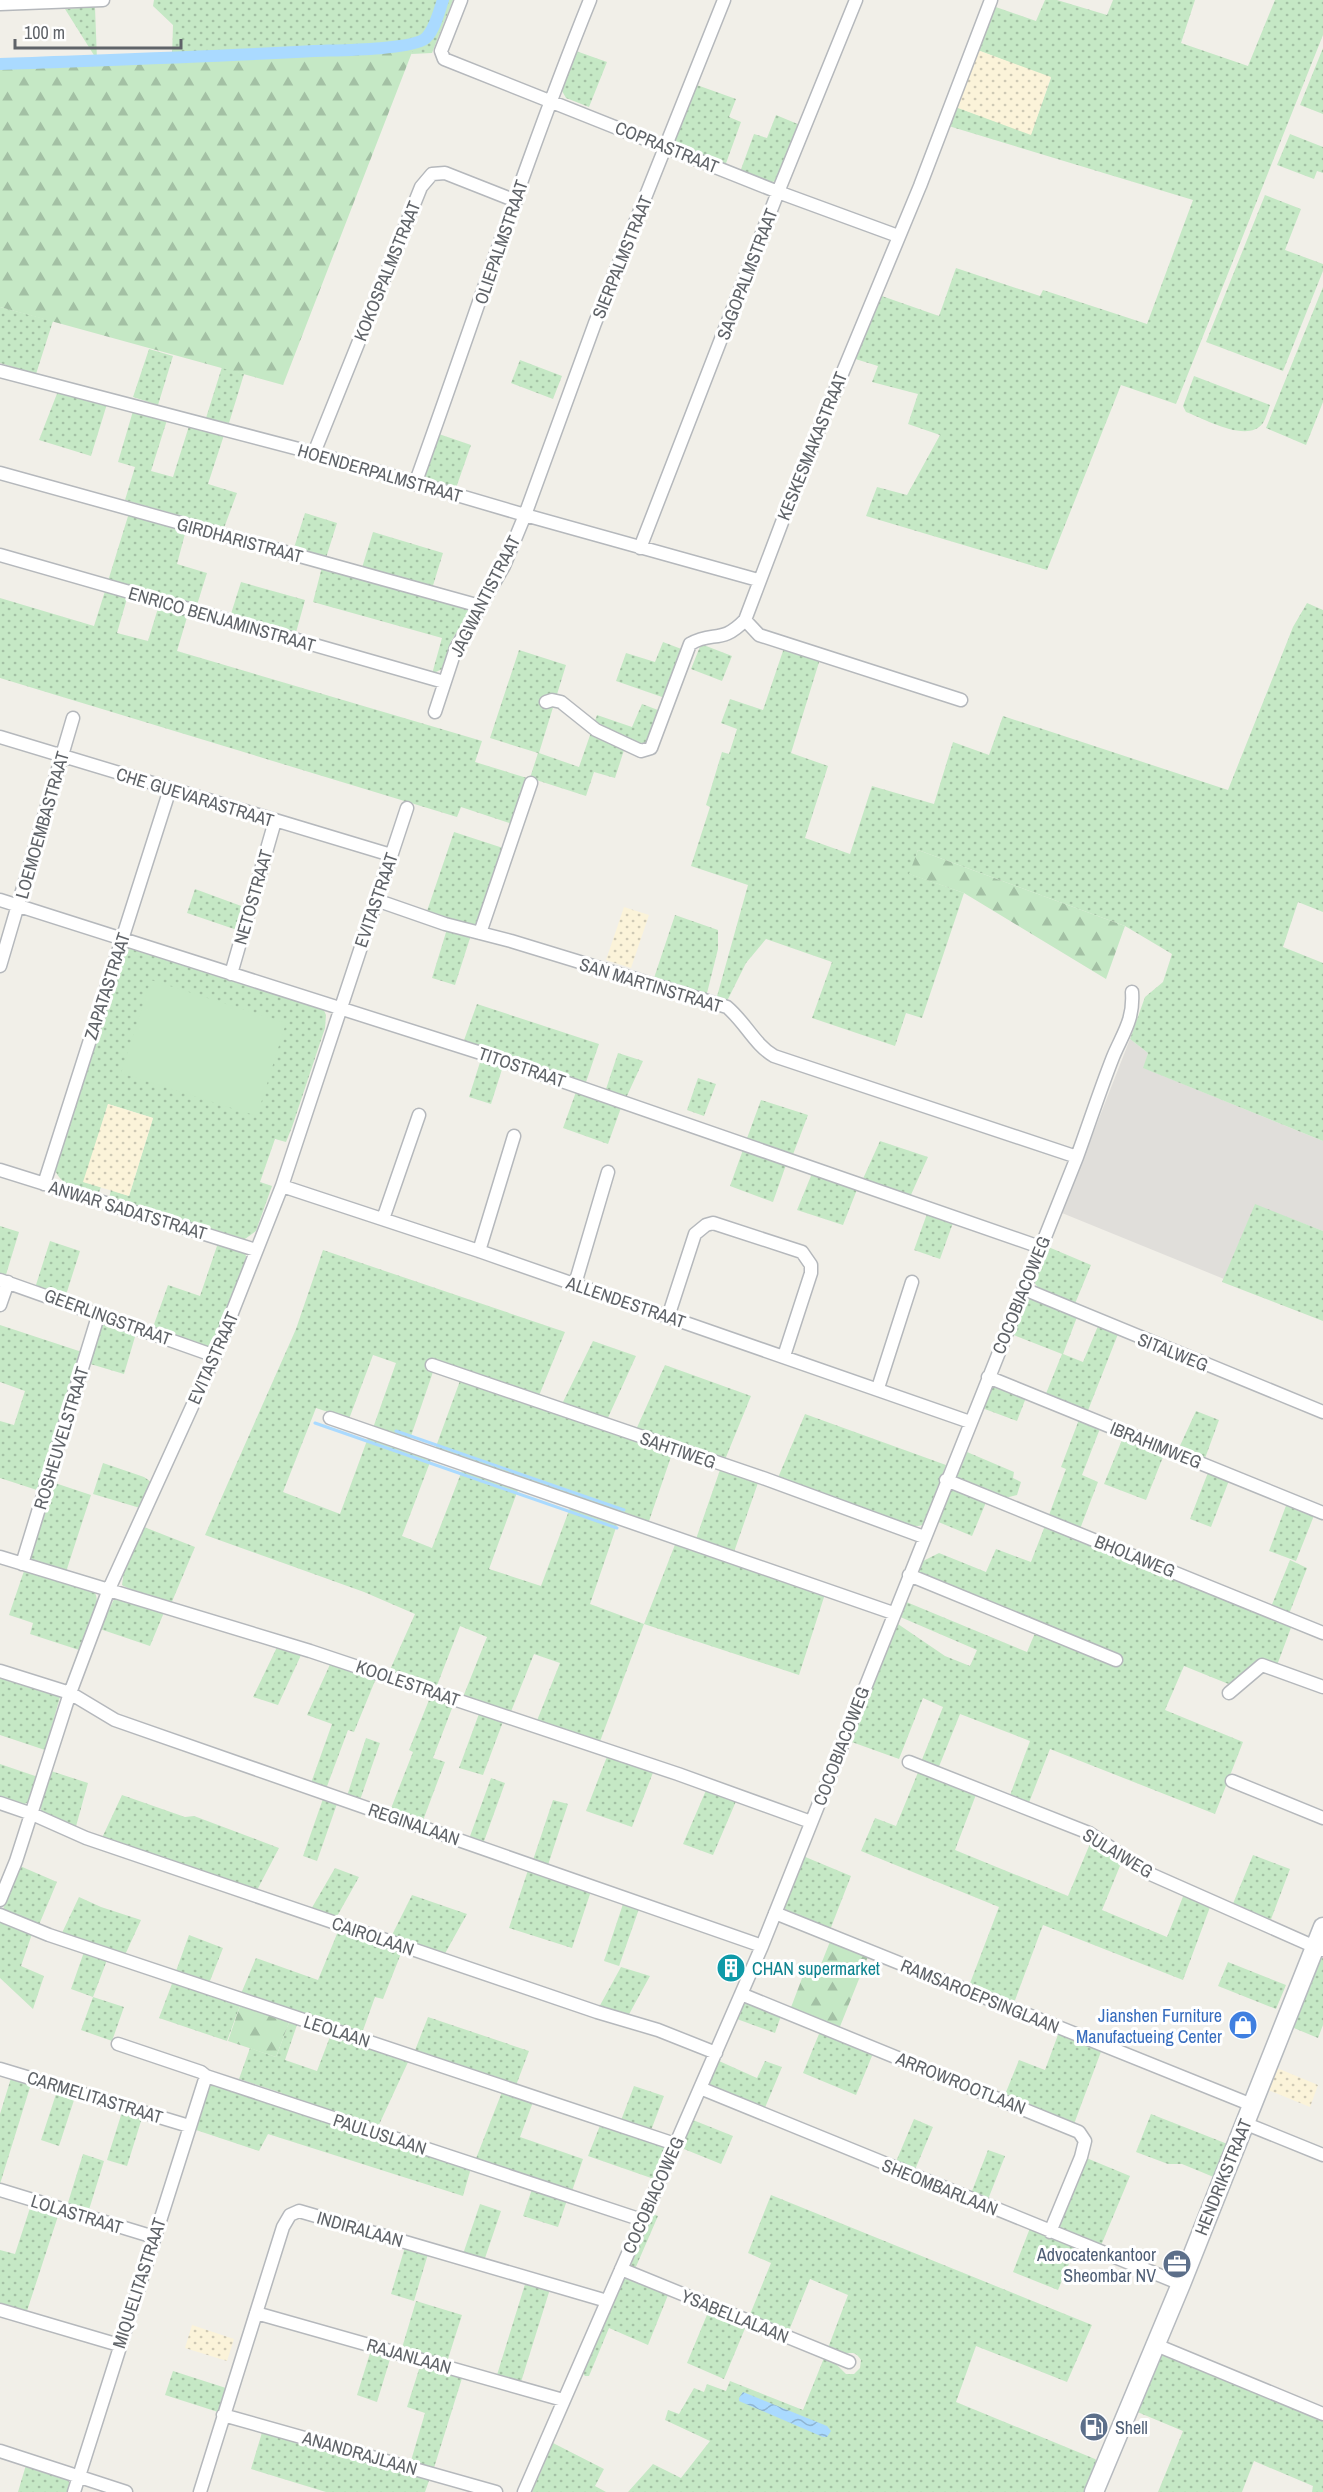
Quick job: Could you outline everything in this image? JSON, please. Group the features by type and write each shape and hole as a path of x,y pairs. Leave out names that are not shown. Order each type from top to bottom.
{"street":[{"path":"0,4 103,0"},
{"name":"COPRASTRAAT","path":"461,0 441,51 444,59 778,192 898,236"},
{"name":"OLIEPALMSTRAAT","path":"415,484 516,201 549,101 590,0"},
{"name":"SIERPALMSTRAAT","path":"525,515 595,323 724,0"},
{"name":"SAGOPALMSTRAAT","path":"640,548 778,192 856,0"},
{"name":"KESKESMAKASTRAAT","path":"745,620 758,580 920,186 991,0"},
{"name":"KOKOSPALMSTRAAT","path":"314,453 421,187 432,174 445,173 516,201"},
{"name":"HOENDERPALMSTRAAT","path":"0,371 314,453 415,484 758,580"},
{"name":"GIRDHARISTRAAT","path":"0,473 480,606"},
{"name":"JAGWANTISTRAAT","path":"435,712 456,648 504,566 525,515"},
{"name":"ENRICO BENJAMINSTRAAT","path":"0,555 444,682"},
{"path":"546,702 552,700 561,702 596,730 641,751 648,750 651,748 690,644 700,638 720,637 733,632 745,620 759,635 961,700"},
{"name":"LOEMOEMBASTRAAT","path":"0,966 73,718"},
{"name":"CHE GUEVARASTRAAT","path":"0,737 391,855"},
{"path":"480,933 531,783"},
{"name":"ZAPATASTRAAT","path":"44,1184 170,789"},
{"name":"EVITASTRAAT","path":"0,1900 32,1814 70,1693 109,1589 215,1356 282,1186 407,808"},
{"name":"NETOSTRAAT","path":"231,974 275,821"},
{"name":"TITOSTRAAT","path":"0,900 484,1054 1040,1247"},
{"name":"SAN MARTINSTRAAT","path":"376,900 445,924 727,1007 741,1018 764,1050 774,1056 1077,1157"},
{"name":"COCOBIACOWEG","path":"524,2492 762,1946 946,1480 1077,1157 1114,1056 1130,1022 1133,1013 1132,992"},
{"path":"383,1219 419,1115"},
{"path":"479,1251 514,1136"},
{"name":"ANWAR SADATSTRAAT","path":"0,1170 256,1250"},
{"path":"575,1284 608,1172"},
{"name":"ALLENDESTRAAT","path":"282,1186 479,1251 878,1388 970,1422"},
{"path":"668,1317 695,1234 706,1225 713,1224 802,1252 811,1265 811,1273 784,1356"},
{"path":"0,1305 4,1281"},
{"name":"GEERLINGSTRAAT","path":"4,1281 215,1356"},
{"path":"878,1388 912,1282"},
{"name":"SITALWEG","path":"1024,1289 1323,1412"},
{"name":"ROSHEUVELSTRAAT","path":"22,1564 99,1313"},
{"name":"SAHTIWEG","path":"432,1365 763,1478 924,1537"},
{"name":"IBRAHIMWEG","path":"988,1377 1323,1513"},
{"path":"330,1418 893,1613"},
{"name":"BHOLAWEG","path":"946,1480 1323,1633"},
{"name":"KOOLESTRAAT","path":"0,1557 379,1673 678,1774 811,1822"},
{"path":"909,1575 1116,1660"},
{"path":"1230,1693 1262,1665 1323,1687"},
{"name":"REGINALAAN","path":"0,1671 70,1693 115,1720 762,1946"},
{"name":"SULAIWEG","path":"909,1762 1089,1833 1148,1873 1319,1949"},
{"path":"1232,1781 1323,1818"},
{"name":"CAIROLAAN","path":"0,1803 32,1814 86,1838 597,2012 658,2030 716,2053"},
{"name":"RAMSAROEPSINGLAAN","path":"775,1913 1252,2105"},
{"name":"LEOLAAN","path":"0,1915 49,1935 675,2144"},
{"name":"HENDRIKSTRAAT","path":"1094,2492 1181,2284 1244,2123 1319,1949 1323,1927"},
{"name":"ARROWROOTLAAN","path":"741,1994 1079,2132 1085,2140 1084,2147 1050,2232"},
{"name":"PAULUSLAAN","path":"118,2044 201,2072 206,2076 642,2220"},
{"name":"CARMELITASTRAAT","path":"0,2069 189,2126"},
{"name":"MIQUELITASTRAAT","path":"74,2492 206,2076"},
{"name":"SHEOMBARLAAN","path":"700,2088 1181,2284"},
{"path":"1244,2123 1323,2155"},
{"name":"LOLASTRAAT","path":"0,2190 154,2237"},
{"name":"INDIRALAAN","path":"200,2492 283,2227 290,2215 299,2211 607,2301"},
{"name":"YSABELLALAAN","path":"621,2269 849,2362"},
{"path":"0,2310 119,2345"},
{"name":"RAJANLAAN","path":"256,2313 563,2400"},
{"path":"1156,2345 1323,2414"},
{"name":"ANANDRAJLAAN","path":"224,2415 496,2492"},
{"path":"0,2451 126,2492"}],"shaded area":[{"path":"1130,1039 1148,1053 1144,1068 1323,1141 1323,1231 1255,1205 1224,1279 1062,1213"}],"green space":[{"path":"154,0 453,0 432,53 411,54 416,42 374,48 172,58 173,25 153,6"},
{"path":"1045,0 1057,0 1107,15 1113,0 1195,0 1181,43 1248,66 1275,0 1323,0 1323,35 1176,404 1121,385 1047,570 866,516 877,487 907,495 940,435 908,424 918,394 872,382 878,366 849,357 876,294 939,316 956,268 1040,296 1043,290 1147,324 1193,200 942,124 950,105 1031,134 1051,78 972,48 990,5 1036,21"},
{"path":"95,7 97,60 65,9"},
{"path":"416,42 283,385 0,307 0,65 374,48"},
{"path":"1323,48 1323,114 1300,105"},
{"path":"576,51 607,62 589,107 566,98 562,91"},
{"path":"694,84 736,99 729,117 741,122 725,166 679,147 675,141"},
{"path":"776,115 800,125 777,181 767,183 740,172 754,134 767,138"},
{"path":"1290,134 1323,147 1323,173 1317,171 1314,179 1277,165"},
{"path":"1265,195 1301,209 1285,250 1323,264 1323,271 1283,371 1206,342"},
{"path":"1323,287 1323,402 1306,445 1266,428"},
{"path":"0,307 53,321 36,374 0,363"},
{"path":"149,349 173,356 158,405 133,397"},
{"path":"520,360 562,376 553,399 511,383"},
{"path":"222,367 244,374 229,423 206,418"},
{"path":"1194,376 1270,405 1263,423 1256,429 1237,431 1186,412 1183,406"},
{"path":"58,391 107,404 91,456 39,440"},
{"path":"133,411 167,420 151,471 173,477 189,426 224,435 208,484 237,493 224,528 125,500 135,467 118,462"},
{"path":"436,433 471,445 456,488 432,481 424,475"},
{"path":"129,513 186,530 177,564 207,573 196,608 108,581"},
{"path":"305,513 337,523 325,561 293,551"},
{"path":"373,532 443,553 431,592 361,571"},
{"path":"322,567 468,609 469,613 451,641 442,669 432,674 442,638 313,602"},
{"path":"241,582 305,600 295,636 230,617"},
{"path":"106,588 128,595 117,633 148,641 159,605 188,614 177,651 482,741 475,762 527,778 512,824 461,807 457,817 0,678 0,598 94,626"},
{"path":"1307,603 1323,610 1323,912 1298,902 1283,947 1323,963 1323,1141 1143,1068 1148,1053 1130,1039 1145,997 1163,982 1172,954 1125,926 918,850 910,874 964,893 922,1018 906,1013 895,1046 812,1018 832,962 766,939 746,963 726,1003 716,1000 748,885 691,866 710,807 706,805 722,752 729,754 737,729 721,723 730,699 763,710 784,648 820,659 791,753 828,766 805,838 850,854 872,786 934,804 953,742 989,755 1003,716 1228,790 1293,627"},
{"path":"663,642 684,650 665,698 616,681 626,653 655,662"},
{"path":"701,644 732,656 722,681 691,669"},
{"path":"519,650 566,665 539,753 579,767 597,715 632,727 642,704 658,710 644,749 626,744 615,778 594,772 586,796 530,778 538,753 490,738"},
{"path":"454,832 503,848 479,924 475,926 426,914"},
{"path":"918,850 1125,926 1106,979 964,893 909,874"},
{"path":"195,889 244,907 237,930 187,913"},
{"path":"675,915 718,930 718,949 706,997 653,981"},
{"path":"447,929 471,935 455,985 432,978"},
{"path":"130,946 323,1008 326,1015 325,1028 292,1127 286,1142 275,1139 260,1182 272,1186 256,1231 245,1239 109,1198 111,1190 129,1196 153,1118 108,1104 84,1182 101,1187 98,1195 67,1184 55,1169 122,955"},
{"path":"151,980 286,1023 257,1116 121,1073"},
{"path":"477,1004 599,1044 585,1085 463,1043"},
{"path":"618,1053 643,1061 626,1098 605,1092"},
{"path":"482,1056 504,1063 491,1104 469,1097"},
{"path":"698,1078 716,1084 704,1116 687,1110"},
{"path":"577,1089 622,1105 608,1144 563,1128"},
{"path":"761,1100 808,1115 792,1157 746,1141"},
{"path":"880,1141 928,1157 910,1197 862,1181"},
{"path":"744,1147 787,1162 773,1202 730,1186"},
{"path":"813,1171 858,1187 843,1225 797,1210"},
{"path":"1255,1204 1323,1231 1323,1321 1222,1282"},
{"path":"928,1211 954,1220 940,1259 914,1250"},
{"path":"0,1226 19,1232 5,1278 0,1277"},
{"path":"50,1241 80,1251 65,1298 35,1288"},
{"path":"218,1243 245,1252 247,1261 214,1346 208,1349 152,1330 168,1285 200,1296"},
{"path":"1046,1246 1091,1265 1074,1306 1039,1289 1034,1282"},
{"path":"323,1250 565,1332 538,1398 434,1369 409,1442 373,1428 396,1363 373,1355 349,1419 316,1408 283,1492 340,1514 369,1435 432,1457 402,1536 432,1548 463,1468 519,1487 489,1569 541,1586 571,1505 618,1522 590,1604 644,1624 599,1744 536,1723 560,1663 534,1654 510,1714 463,1697 487,1637 460,1626 436,1688 389,1672 415,1614 364,1592 205,1535 296,1329"},
{"path":"1031,1298 1077,1317 1063,1354 1083,1362 1098,1326 1118,1334 1087,1413 1045,1396 1062,1354 1011,1334 1026,1300"},
{"path":"101,1321 137,1330 124,1374 87,1363"},
{"path":"0,1325 85,1353 40,1491 0,1478 0,1421 14,1425 25,1391 0,1382"},
{"path":"593,1341 636,1356 606,1422 561,1406"},
{"path":"665,1365 751,1396 724,1462 635,1432"},
{"path":"461,1378 673,1451 648,1524 434,1452"},
{"path":"993,1384 1027,1395 1017,1421 982,1408"},
{"path":"1196,1411 1219,1420 1204,1461 1178,1450"},
{"path":"805,1414 946,1465 923,1525 913,1527 777,1480"},
{"path":"1080,1417 1101,1426 1082,1475 1098,1482 1080,1529 1049,1515 1066,1469 1061,1467"},
{"path":"1124,1435 1165,1452 1146,1500 1104,1484"},
{"path":"967,1452 1014,1472 1013,1478 1021,1482 1017,1495 1005,1498 958,1480 955,1476"},
{"path":"103,1463 144,1477 151,1482 140,1508 93,1494"},
{"path":"721,1467 759,1480 734,1552 696,1539"},
{"path":"1209,1470 1230,1478 1211,1527 1190,1519"},
{"path":"52,1482 91,1495 66,1572 31,1561 29,1556"},
{"path":"952,1489 987,1500 972,1536 936,1521"},
{"path":"1287,1503 1315,1513 1296,1561 1269,1551"},
{"path":"1046,1523 1292,1625 1276,1668 1261,1662 1231,1685 1184,1666 1165,1710 1243,1742 1215,1814 1050,1749 1028,1805 1009,1798 1030,1741 960,1714 938,1769 921,1762 943,1707 923,1698 899,1759 849,1741 895,1622 945,1656 970,1666 977,1650 898,1616 904,1601 1027,1652 1035,1633 915,1580 919,1563 939,1553 986,1572 996,1549 1031,1562"},
{"path":"144,1527 195,1547 171,1604 135,1592 122,1585 124,1570"},
{"path":"676,1542 825,1594 799,1675 644,1624"},
{"path":"1290,1560 1307,1568 1289,1614 1271,1607"},
{"path":"25,1568 94,1591 97,1604 95,1612 79,1650 30,1634 33,1623 9,1615"},
{"path":"115,1597 165,1610 150,1646 100,1629"},
{"path":"278,1645 302,1653 278,1705 253,1697"},
{"path":"332,1660 377,1676 354,1732 348,1730 326,1789 311,1783 332,1724 307,1715"},
{"path":"0,1673 58,1694 60,1697 45,1750 0,1735"},
{"path":"431,1695 454,1703 433,1758 445,1762 422,1823 390,1811 413,1752 409,1750"},
{"path":"480,1711 504,1719 483,1775 459,1768"},
{"path":"366,1738 380,1743 360,1800 347,1796"},
{"path":"608,1754 654,1770 632,1827 586,1811"},
{"path":"0,1764 38,1777 27,1803 18,1804 0,1800"},
{"path":"919,1770 977,1792 955,1850 1068,1896 1092,1839 1122,1861 1102,1910 1167,1937 1184,1894 1210,1907 1183,1980 1043,1925 1014,2003 969,1986 999,1907 861,1851 875,1818 896,1826"},
{"path":"51,1771 88,1783 75,1830 41,1813 41,1801"},
{"path":"491,1778 505,1783 483,1844 469,1839"},
{"path":"707,1788 737,1799 713,1855 683,1844"},
{"path":"122,1795 185,1817 194,1816 279,1848 255,1894 101,1840"},
{"path":"324,1796 338,1801 317,1861 303,1856"},
{"path":"553,1800 568,1804 548,1865 533,1860"},
{"path":"1253,1855 1290,1869 1270,1922 1232,1906"},
{"path":"803,1856 851,1876 830,1930 785,1909 784,1903"},
{"path":"20,1866 57,1882 38,1927 3,1909"},
{"path":"529,1867 592,1888 572,1948 509,1928"},
{"path":"335,1868 359,1877 335,1920 310,1911"},
{"path":"412,1895 467,1914 443,1957 390,1939"},
{"path":"79,1897 141,1920 124,1957 61,1935"},
{"path":"624,1901 640,1906 619,1966 604,1961"},
{"path":"0,1921 33,1931 21,1966 44,1976 33,2009 0,1978"},
{"path":"339,1929 402,1951 383,1999 375,1997 361,2036 240,1996 256,1958 318,1980"},
{"path":"189,1935 223,1948 208,1986 175,1974"},
{"path":"831,1939 869,1954 839,2029 790,2010 804,1973 816,1977"},
{"path":"84,1952 107,1960 93,1997 71,1989"},
{"path":"1323,1958 1323,2025 1318,2038 1289,2026 1319,1959"},
{"path":"1228,1962 1286,1985 1276,2009 1218,1986"},
{"path":"621,1967 650,1976 627,2018 598,2009"},
{"path":"173,1981 241,2003 227,2041 159,2018"},
{"path":"93,1997 124,2007 112,2041 81,2030"},
{"path":"745,2001 782,2013 775,2033 737,2019"},
{"path":"241,2003 290,2020 276,2057 228,2041"},
{"path":"428,2017 529,2051 515,2088 414,2053"},
{"path":"290,2020 298,2022 285,2060 317,2071 331,2034 409,2060 377,2129 281,2097 282,2093 239,2079 250,2048 276,2057"},
{"path":"821,2029 874,2051 856,2095 803,2073"},
{"path":"1059,2032 1102,2049 1074,2124 1004,2097 1019,2060 1045,2070"},
{"path":"719,2061 757,2078 765,2061 782,2067 764,2110 709,2085"},
{"path":"11,2078 31,2084 0,2184 0,2114"},
{"path":"214,2084 471,2168 463,2196 268,2134 259,2151 193,2129 207,2088"},
{"path":"634,2086 664,2096 650,2133 620,2123"},
{"path":"57,2091 75,2097 59,2146 41,2140"},
{"path":"502,2092 533,2102 520,2137 583,2159 571,2194 475,2161"},
{"path":"122,2112 142,2118 127,2166 107,2160"},
{"path":"1151,2114 1230,2145 1216,2178 1182,2164 1168,2164 1136,2152"},
{"path":"914,2119 933,2127 914,2172 895,2164"},
{"path":"693,2120 733,2136 721,2164 684,2149 684,2140"},
{"path":"601,2123 666,2147 654,2179 588,2156"},
{"path":"988,2150 1005,2156 987,2202 970,2196"},
{"path":"83,2154 104,2161 88,2213 67,2206"},
{"path":"1084,2157 1130,2176 1100,2248 1060,2232 1056,2223"},
{"path":"532,2189 567,2200 558,2227 523,2216"},
{"path":"771,2195 1092,2325 1067,2382 976,2346 956,2402 1095,2459 1099,2462 1089,2492 628,2492 653,2464 681,2478 710,2441 665,2420 668,2410 679,2414 694,2388 704,2392 707,2384 726,2391 730,2381 803,2410 824,2358 835,2363 846,2374 854,2374 860,2368 861,2360 855,2354 841,2354 828,2348 848,2295 810,2279 788,2333 749,2317 771,2263 748,2253"},
{"path":"480,2204 501,2211 484,2261 463,2254"},
{"path":"31,2205 59,2213 26,2314 0,2306 0,2250 15,2254"},
{"path":"651,2213 658,2216 635,2269 628,2264"},
{"path":"1030,2228 1076,2247 1058,2290 1013,2272"},
{"path":"405,2247 428,2254 414,2301 391,2294"},
{"path":"628,2278 668,2295 648,2345 609,2328 589,2376 585,2376 582,2372 621,2281"},
{"path":"526,2281 550,2289 521,2382 497,2375"},
{"path":"416,2301 462,2315 447,2362 402,2348"},
{"path":"709,2310 746,2326 724,2379 687,2363"},
{"path":"371,2350 391,2356 377,2402 357,2395"},
{"path":"1162,2354 1323,2418 1323,2492 1312,2492 1313,2486 1254,2461 1242,2492 1158,2492 1183,2431 1135,2411"},
{"path":"421,2363 463,2375 433,2471 410,2464 425,2413 407,2407"},
{"path":"173,2371 226,2388 218,2412 165,2395"},
{"path":"264,2426 432,2472 425,2492 326,2492 251,2469"},
{"path":"553,2443 604,2469 595,2486 606,2492 532,2492"},
{"path":"26,2465 67,2478 70,2484 69,2492 18,2492"}],"sand":[{"path":"972,48 1051,77 1031,135 950,105"},
{"path":"624,907 649,915 631,968 606,960"},
{"path":"108,1104 153,1118 129,1196 83,1182"},
{"path":"1272,2066 1318,2085 1310,2107 1263,2088"},
{"path":"192,2325 234,2339 227,2361 185,2348"}],"water":[{"path":"743,2392 827,2426 831,2431 827,2437 823,2437 739,2401"}],"waterway":[{"path":"0,64 354,50 401,46 427,37 436,22 443,0"},
{"path":"315,1423 617,1528"},
{"path":"396,1431 624,1510"}],"place":[{"name":"CHAN supermarket","path":"731,1968"},
{"name":"Jianshen Furniture Manufactueing Center","path":"1243,2025"},
{"name":"Advocatenkantoor Sheombar NV","path":"1177,2264"},
{"name":"Shell","path":"1094,2427"}]}
